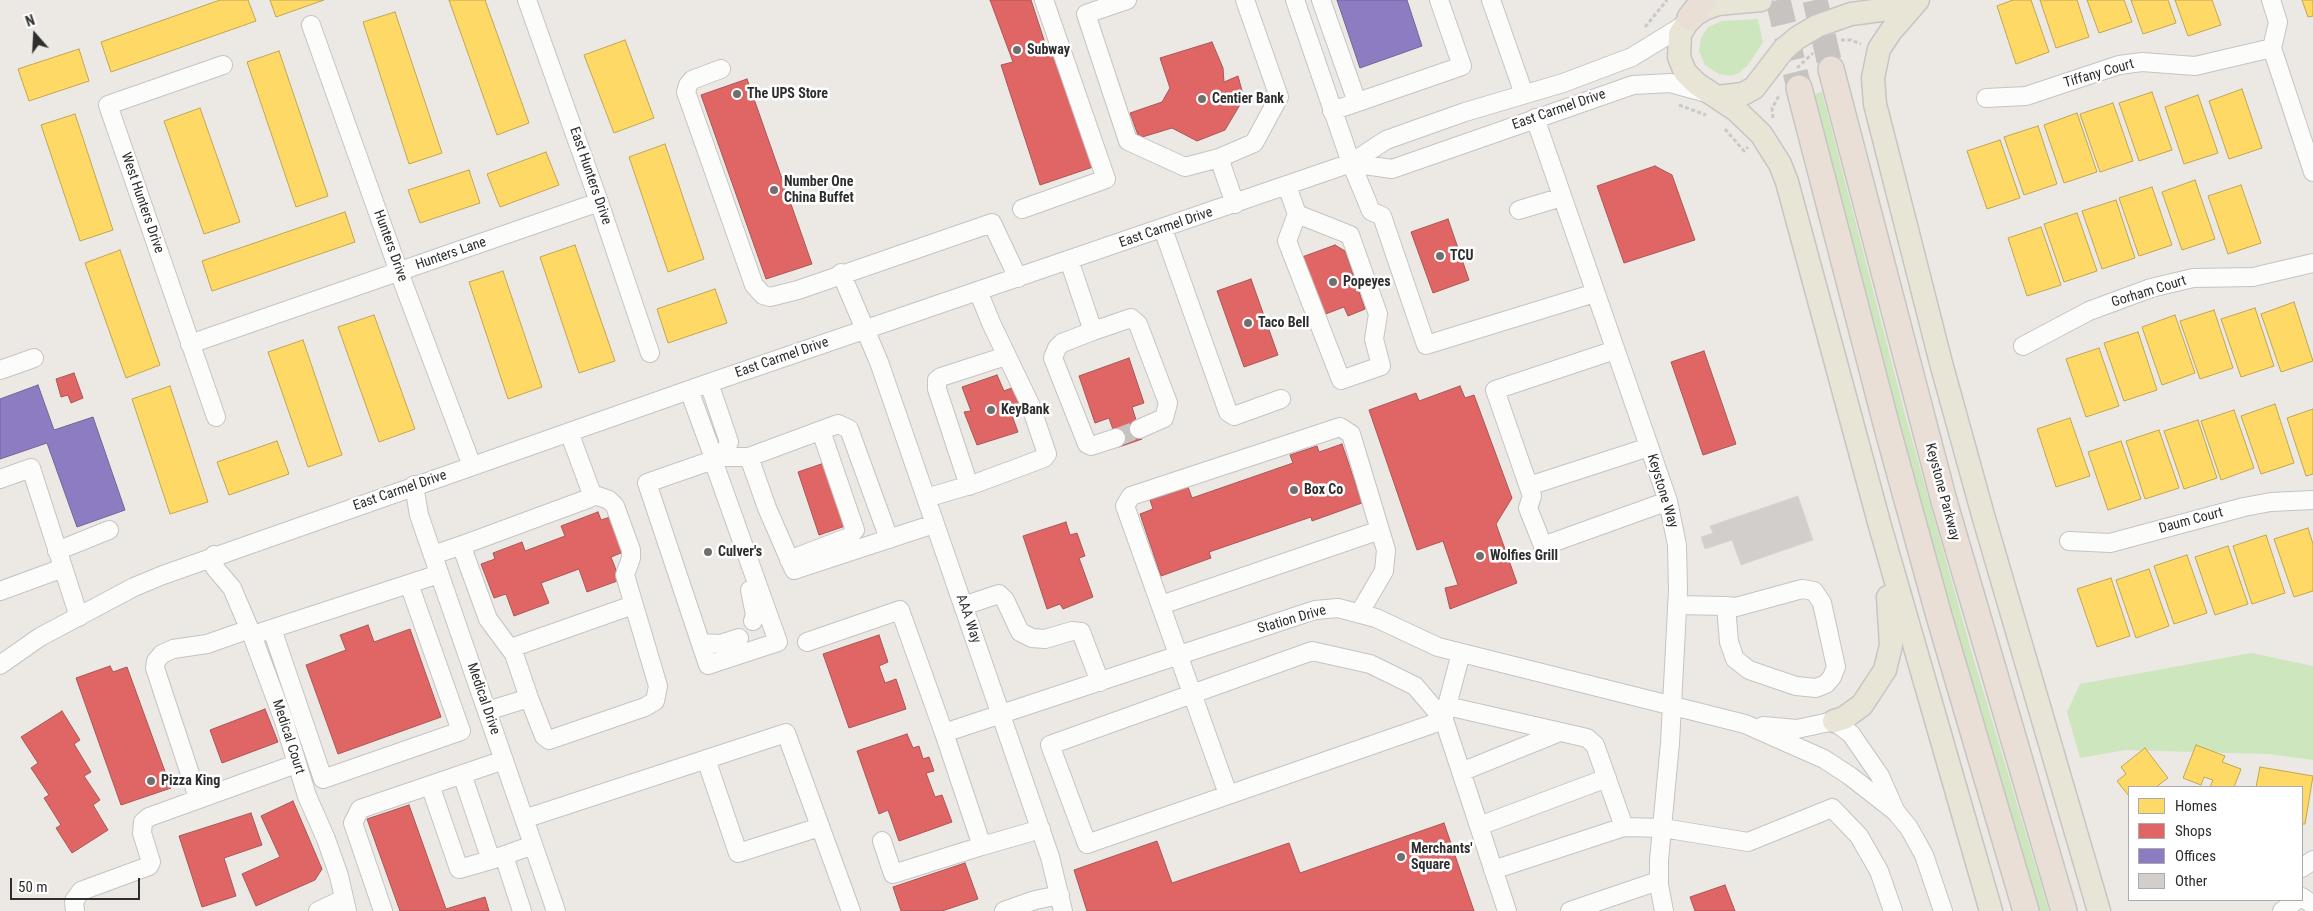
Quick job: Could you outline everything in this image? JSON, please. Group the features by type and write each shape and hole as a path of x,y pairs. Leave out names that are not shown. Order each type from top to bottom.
{"highway":[{"name":"Keystone Parkway","path":"1832,69 1939,482 2005,715 2064,911"},
{"path":"1799,88 1896,459 2026,911"}],"main road":[{"path":"1761,0 1710,6 1693,14 1678,43 1681,64 1685,72 1713,103 1736,110 1761,134 1780,164 1788,182 1880,526 1991,911"},
{"path":"1713,103 1744,94 1754,88 1784,49 1797,38 1817,26 1851,14 1896,8 1912,0"},
{"path":"1918,0 1891,32 1879,50 1873,78 1875,104 1939,353 2099,911"},
{"path":"1834,721 1844,718 1862,705 1879,680 1889,659 1891,627 1880,526"}],"street":[{"name":"East Hunters Drive","path":"527,0 599,202 650,353"},
{"path":"1022,209 1106,179 1044,0"},
{"path":"1127,0 1086,14 1128,141 1185,167 1219,158 1254,143 1279,97 1245,0"},
{"path":"1295,0 1351,164 1371,212 1382,216 1426,345 1595,293"},
{"path":"1321,0 1357,102"},
{"path":"1332,111 1462,66 1439,0"},
{"path":"1491,0 1524,94"},
{"path":"2270,0 2278,22 2272,48 2313,172"},
{"name":"East Carmel Drive","path":"0,665 40,637 134,587 215,562 414,486 709,383 1351,164 1386,140 1465,112 1563,83 1632,57 1693,14"},
{"name":"Hunters Drive","path":"311,26 398,272 472,466"},
{"name":"Tiffany Court","path":"1986,98 2026,96 2119,65 2142,62 2195,66 2272,48"},
{"name":"West Hunters Drive","path":"216,417 108,105 223,65"},
{"path":"721,69 692,80 686,92 754,285 763,295 770,297 992,223 1018,278"},
{"name":"East Carmel Drive","path":"1351,164 1392,169 1616,90 1639,84 1670,83 1713,103"},
{"name":"Keystone Way","path":"1535,118 1668,501 1677,545 1677,605 1670,743 1658,881 1664,911"},
{"path":"1219,158 1235,204"},
{"path":"1287,186 1297,214 1287,241 1341,380 1380,366 1374,339 1378,314 1350,235 1297,214"},
{"path":"1520,210 1562,197"},
{"name":"Hunters Lane","path":"190,344 599,202"},
{"path":"1163,229 1228,412 1234,416 1281,399"},
{"path":"1069,260 1093,331"},
{"name":"Gorham Court","path":"2023,346 2089,311 2151,288 2193,278 2253,277 2313,263"},
{"name":"AAA Way","path":"841,273 866,329 926,498 1041,829 1061,903"},
{"path":"926,498 973,484 1044,458 1047,454 1030,404 1006,356 978,291"},
{"path":"1116,438 1091,446 1087,444 1053,358 1054,352 1062,343 1130,318 1138,324 1168,403 1164,418 1139,429"},
{"path":"1615,350 1495,390 1532,496 1528,508 1543,546 1668,501"},
{"path":"973,484 937,389 937,380 941,377 1006,356"},
{"path":"0,370 34,358"},
{"path":"709,383 729,442 718,458"},
{"path":"689,390 711,450 718,458 733,517 778,642 708,665 646,483 718,458 749,457 838,424 849,429 889,539"},
{"path":"1228,794 1180,655 1125,506 1131,496 1340,427 1350,434 1386,550 1384,571 1360,612"},
{"path":"789,560 849,537 855,530 821,431"},
{"path":"569,432 592,494"},
{"path":"1529,486 1649,447"},
{"path":"749,457 794,570 934,524"},
{"path":"0,479 31,468 79,617"},
{"name":"Medical Drive","path":"414,486 419,515 556,911"},
{"path":"433,555 582,502 590,498 592,494"},
{"path":"468,543 464,547 464,553 488,619 511,648 544,736 549,740 652,705 658,694 658,686 625,575 631,550 615,506 609,500 592,494"},
{"name":"Daum Court","path":"2069,541 2110,543 2244,507 2271,502 2313,500"},
{"path":"733,517 731,530 753,599 755,615 753,621"},
{"path":"57,551 108,530"},
{"path":"1161,606 1380,530"},
{"name":"Medical Court","path":"215,562 232,588 251,632 284,721 307,796 326,839 346,905"},
{"path":"0,591 63,568"},
{"path":"198,798 156,668 156,661 162,654 174,649 207,644 251,632 272,629 439,574"},
{"path":"272,629 323,779 461,731 409,584"},
{"path":"1677,605 1726,606 1736,607 1802,589 1814,591 1822,603 1836,667 1832,677 1826,684 1816,688 1796,686 1748,670 1735,660 1729,642 1726,606"},
{"path":"963,606 999,594 1005,600 1020,632 1032,638 1045,639 1072,631 1081,632 1100,682"},
{"path":"511,648 633,606"},
{"name":"Station Drive","path":"944,733 1316,610 1338,608 1360,612 1438,647 1745,724"},
{"path":"807,642 900,610 982,846"},
{"path":"701,642 720,644 739,638"},
{"path":"1446,713 1415,686 1370,664 1312,651 1050,745 1087,844 1446,713 1587,738 1595,745 1624,827"},
{"path":"1461,653 1446,713 1461,772 1507,911"},
{"path":"487,711 529,698"},
{"path":"1745,724 1798,729 1834,721 1851,734 1880,776 1896,812"},
{"path":"1745,724 1824,759 1850,776 1896,812 1909,828 1924,855 1943,911"},
{"path":"1461,772 1560,732"},
{"path":"524,819 786,733 851,911"},
{"path":"706,759 738,853 820,826"},
{"path":"383,911 353,823 360,809 504,760"},
{"path":"75,911 74,901 81,890 149,866 151,862 142,833 143,822 157,812 296,764"},
{"path":"462,774 497,858 522,911"},
{"path":"1478,826 1607,778"},
{"path":"430,785 459,869 534,845"},
{"path":"1494,870 1624,827 1663,828 1748,842 1832,808 1859,836 1879,871 1893,911"},
{"path":"882,841 893,874 1041,829"},
{"path":"1570,911 1658,881"},
{"path":"1004,911 1035,900 1061,903"},
{"path":"2282,911 2296,901"},
{"path":"318,911 346,905"}],"path":[{"path":"1641,31 1667,0"},
{"path":"1674,103 1713,103"},
{"path":"1724,128 1744,151"}],"green space":[{"path":"1758,19 1763,42 1748,65 1739,73 1731,76 1719,74 1705,65 1699,51 1701,38 1708,27 1722,21"},
{"path":"1822,92 1906,418 1971,650 2049,911 2037,911 1925,531 1811,95"},
{"path":"2251,653 2313,666 2313,760 2268,754 2125,750 2080,758 2067,712 2080,684"}],"building: Homes":[{"path":"220,0 248,0 256,21 111,72 101,42"},
{"path":"270,0 324,0 276,17"},
{"path":"449,0 485,0 529,123 497,135"},
{"path":"2013,0 2031,0 2049,52 2016,64 1997,6"},
{"path":"2040,0 2077,0 2089,37 2056,48"},
{"path":"2087,0 2124,0 2132,22 2099,33"},
{"path":"2131,0 2168,0 2176,23 2143,34"},
{"path":"2175,0 2212,0 2221,25 2188,36"},
{"path":"2302,0 2313,0 2313,16 2308,17"},
{"path":"395,12 442,153 409,164 363,22"},
{"path":"625,40 654,118 614,133 584,55"},
{"path":"79,49 89,81 29,101 18,69"},
{"path":"279,51 328,196 296,207 247,62"},
{"path":"2242,89 2262,148 2229,159 2209,101"},
{"path":"2152,92 2172,150 2139,161 2119,103"},
{"path":"2198,95 2218,153 2184,164 2165,107"},
{"path":"2113,103 2133,161 2100,172 2080,114"},
{"path":"200,108 240,222 204,234 164,121"},
{"path":"2077,113 2097,172 2064,183 2044,125"},
{"path":"75,114 113,230 80,241 41,125"},
{"path":"2038,126 2057,184 2024,195 2004,137"},
{"path":"2000,140 2020,198 1987,209 1967,151"},
{"path":"665,144 704,259 668,272 629,157"},
{"path":"546,152 559,185 500,207 487,174"},
{"path":"469,170 480,203 420,223 408,190"},
{"path":"2195,180 2215,239 2182,250 2162,192"},
{"path":"2241,185 2261,243 2228,254 2208,196"},
{"path":"2152,187 2172,245 2139,256 2119,198"},
{"path":"2116,200 2135,258 2102,269 2082,211"},
{"path":"345,212 355,242 212,291 202,261"},
{"path":"2077,213 2097,271 2064,282 2044,224"},
{"path":"2041,227 2061,285 2027,296 2008,238"},
{"path":"575,245 615,361 579,373 540,257"},
{"path":"120,250 160,365 126,378 85,263"},
{"path":"503,271 542,387 508,399 469,282"},
{"path":"715,289 727,323 668,343 657,309"},
{"path":"2294,302 2313,361 2281,372 2261,314"},
{"path":"2255,308 2274,366 2241,377 2221,319"},
{"path":"2214,310 2233,368 2200,379 2180,321"},
{"path":"374,315 415,429 379,442 338,327"},
{"path":"2175,315 2195,373 2162,385 2142,327"},
{"path":"2138,332 2157,390 2124,401 2104,343"},
{"path":"303,340 342,455 308,467 268,352"},
{"path":"2099,348 2119,406 2086,417 2066,359"},
{"path":"170,386 208,502 170,514 132,399"},
{"path":"2275,404 2294,463 2261,474 2241,416"},
{"path":"2313,409 2313,474 2306,476 2287,418"},
{"path":"2234,410 2254,468 2221,480 2201,421"},
{"path":"2070,418 2090,476 2056,487 2037,429"},
{"path":"2198,420 2217,478 2184,489 2164,431"},
{"path":"2159,430 2179,488 2145,499 2126,441"},
{"path":"277,441 289,474 229,495 217,462"},
{"path":"2121,441 2141,499 2108,510 2088,452"},
{"path":"2308,528 2313,544 2313,591 2294,597 2274,539"},
{"path":"2266,535 2285,593 2252,604 2233,546"},
{"path":"2228,546 2248,604 2215,615 2195,557"},
{"path":"2187,555 2207,613 2174,624 2154,566"},
{"path":"2149,569 2169,626 2136,638 2116,580"},
{"path":"2111,578 2130,636 2097,647 2077,589"},
{"path":"2196,745 2225,756 2222,762 2241,769 2234,786 2210,786 2213,780 2204,777 2201,785 2183,778"},
{"path":"2145,748 2168,778 2157,786 2128,786 2128,795 2117,781 2126,774 2121,767"},
{"path":"2260,767 2313,776 2305,824 2303,824 2303,786 2256,786"}],"building: Shops":[{"path":"990,0 1031,0 1047,49 1053,48 1093,167 1040,185 1001,65 1013,62"},
{"path":"1212,42 1223,68 1224,82 1238,76 1244,98 1225,130 1197,141 1172,128 1139,138 1130,113 1162,102 1170,88 1160,58"},
{"path":"747,79 812,264 766,279 701,95"},
{"path":"1655,166 1672,175 1695,240 1624,263 1597,186"},
{"name":"TCU","path":"1448,219 1469,280 1433,293 1411,232"},
{"name":"Popeyes","path":"1335,245 1345,251 1365,309 1348,316 1344,307 1323,315 1302,257"},
{"name":"Taco Bell","path":"1251,279 1278,355 1244,367 1217,291"},
{"path":"1704,351 1736,444 1703,455 1671,362"},
{"path":"1129,358 1144,403 1132,407 1142,439 1119,447 1109,418 1095,423 1079,376"},
{"path":"74,373 83,398 71,403 68,395 61,397 56,379"},
{"name":"KeyBank","path":"997,375 1004,391 1014,387 1021,406 1010,410 1018,432 977,445 964,412 971,411 962,387"},
{"path":"1460,386 1465,398 1474,395 1512,498 1496,524 1517,583 1450,609 1445,588 1458,585 1443,541 1417,550 1369,410 1416,393 1419,401"},
{"path":"1342,444 1362,503 1312,521 1311,517 1209,552 1211,558 1161,576 1140,514 1153,509 1150,500 1188,487 1192,498 1293,463 1290,455 1317,446 1319,452"},
{"path":"830,461 851,524 819,535 798,472"},
{"path":"598,512 601,520 613,516 626,551 611,557 620,580 587,592 579,569 541,583 549,603 514,616 506,594 494,598 481,564 495,559 493,553 522,542 525,551 565,536 561,526"},
{"path":"1066,522 1070,535 1077,533 1085,556 1079,558 1093,597 1063,609 1060,604 1047,609 1023,536"},
{"path":"368,625 374,642 410,629 441,717 338,754 306,665 346,650 340,635"},
{"path":"879,635 888,662 879,666 885,683 896,679 906,709 849,728 823,654"},
{"path":"110,666 113,672 127,667 171,788 121,805 76,678"},
{"path":"265,709 278,742 222,763 210,730"},
{"path":"62,711 80,740 74,744 91,772 84,776 100,800 93,805 108,830 72,853 56,828 61,825 44,798 49,795 31,768 38,763 21,737"},
{"path":"907,734 913,748 919,746 923,759 929,757 934,771 926,773 935,797 942,795 952,822 899,841 888,810 879,814 857,751"},
{"path":"293,801 322,869 315,880 256,906 242,874 280,857 261,816"},
{"path":"409,805 446,909 485,897 489,911 400,911 367,819"},
{"path":"251,813 262,845 224,858 236,896 202,907 179,836"},
{"name":"Merchants' Square","path":"1444,823 1474,911 1087,911 1074,870 1157,841 1172,883 1289,843 1300,873"},
{"path":"965,863 978,899 942,911 901,911 893,887"},
{"path":"1725,885 1735,911 1695,911 1690,897"}],"building: Offices":[{"path":"1337,0 1407,0 1422,46 1360,68"},
{"path":"38,385 54,430 93,417 125,510 77,527 47,443 0,459 0,399"}],"building: Other":[{"path":"1798,496 1813,540 1741,565 1732,540 1705,549 1701,537 1713,533 1710,526"}],"tunnel":[{"path":"1778,0 1799,88"},
{"path":"1815,0 1831,69"},
{"path":"1116,438 1139,429"}],"place":[{"name":"Subway","path":"1017,50"},
{"name":"The UPS Store","path":"737,94"},
{"name":"Centier Bank","path":"1202,99"},
{"name":"Number One China Buffet","path":"774,190"},
{"name":"TCU","path":"1440,256"},
{"name":"Popeyes","path":"1333,282"},
{"name":"Taco Bell","path":"1248,323"},
{"name":"KeyBank","path":"991,410"},
{"name":"Box Co","path":"1294,490"},
{"name":"Culver's","path":"708,552"},
{"name":"Wolfies Grill","path":"1480,556"},
{"name":"Pizza King","path":"151,781"},
{"name":"Merchants' Square","path":"1401,857"}]}
